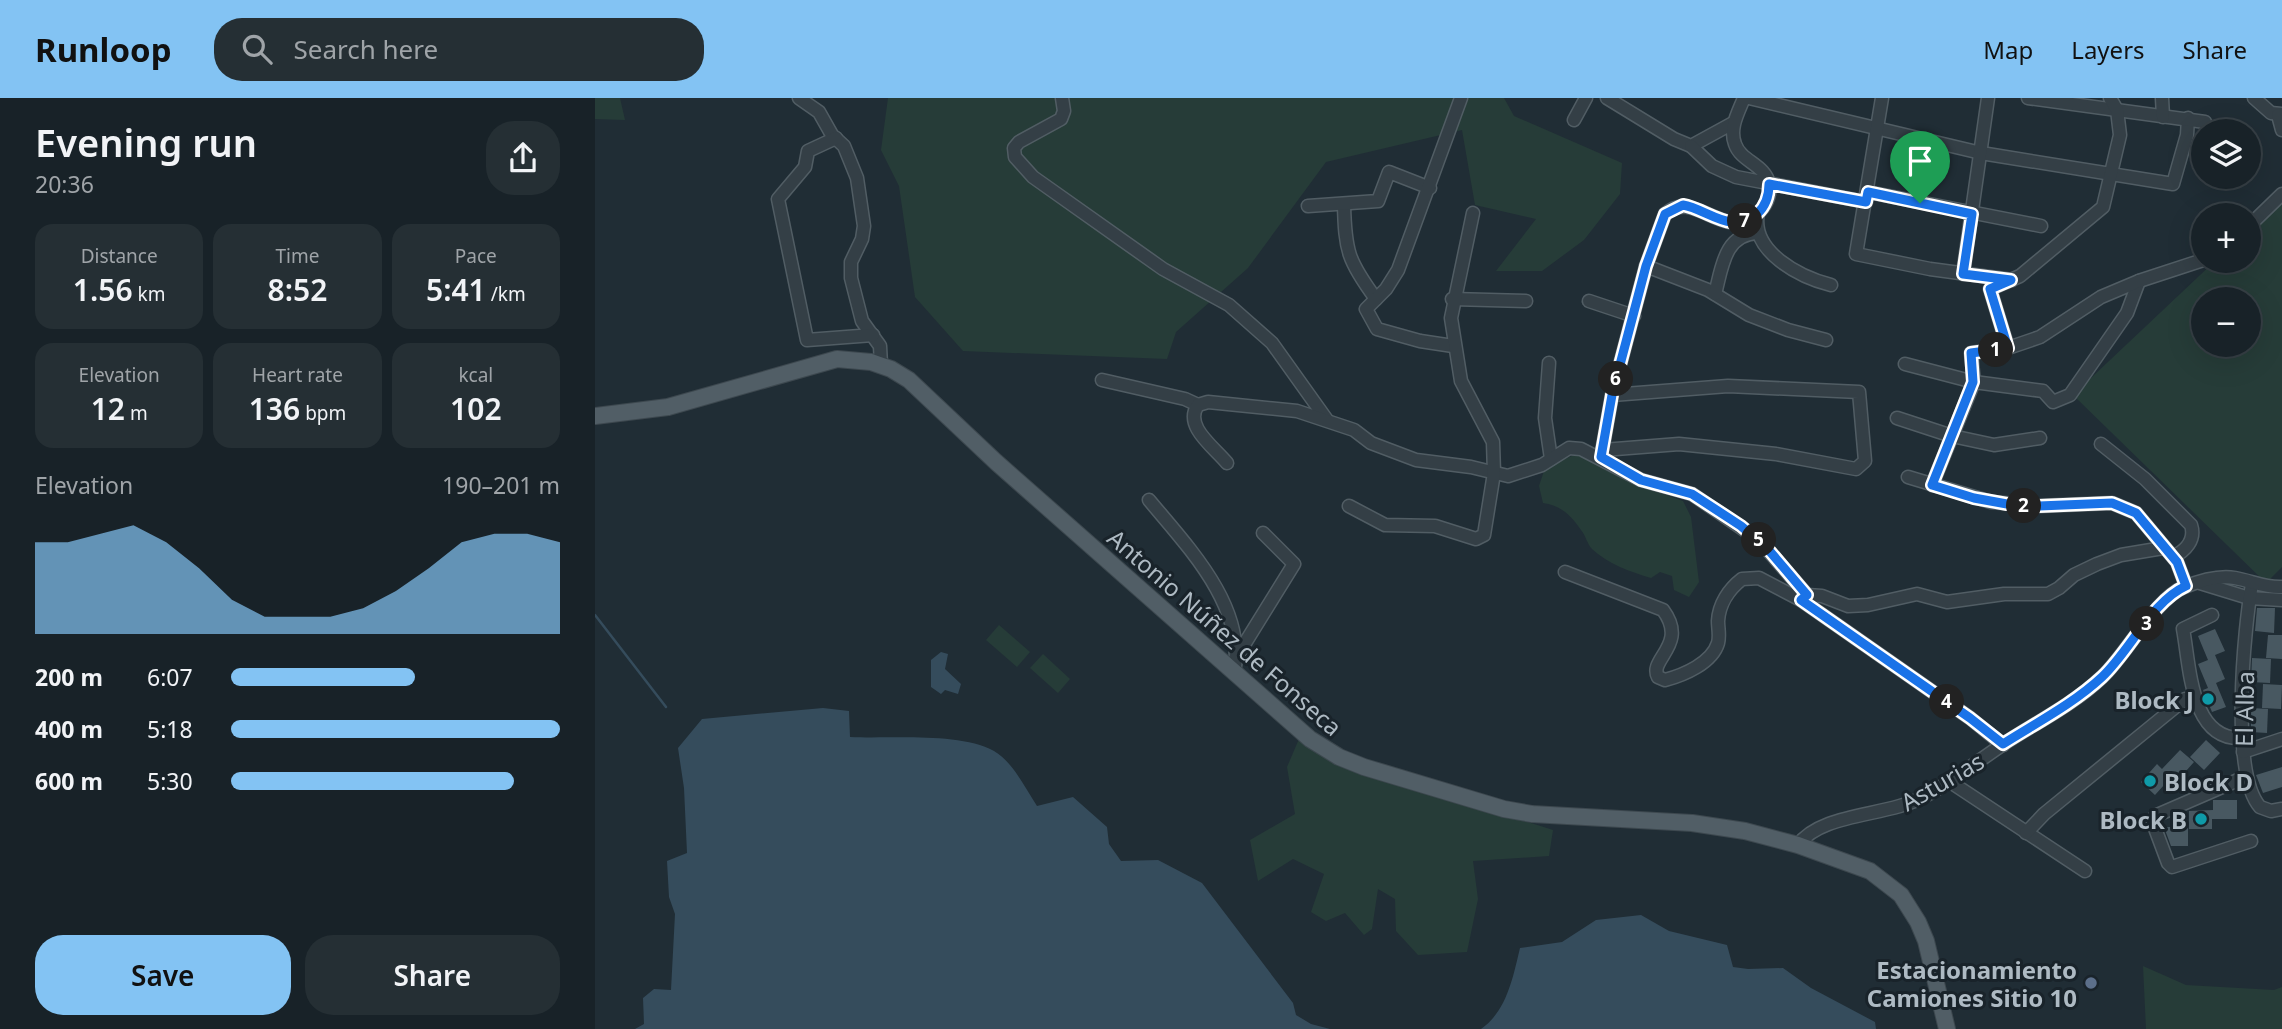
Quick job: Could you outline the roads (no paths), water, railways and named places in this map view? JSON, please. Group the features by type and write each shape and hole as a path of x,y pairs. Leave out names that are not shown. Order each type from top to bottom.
{"main road":[{"name":"Antonio Núñez de Fonseca","path":"595,415 668,407 837,359 861,360 901,374 1234,673 1310,739 1339,757 1364,767 1519,812 1546,816 1692,823 1745,831 1798,845 1870,871 1894,888 1908,904 1926,941 1947,1029"}],"street":[{"path":"799,98 819,112 835,138 848,151 860,190 864,226 852,262 851,278 862,321 881,352 881,365"},
{"path":"1062,98 1064,111 1061,119 1019,142 1014,148 1015,157 1033,177 1163,269 1229,305 1272,343 1328,420"},
{"path":"1453,346 1420,341 1377,329 1366,309 1398,270 1461,98"},
{"path":"1574,120 1586,98"},
{"path":"1607,98 1674,139 1691,146 1704,161 1720,171 1769,184 1867,197 2041,226"},
{"path":"1602,454 1612,395 1646,266 1665,214 1673,208 1688,206 1723,221 1738,223 1758,213 1766,203 1769,184 1757,166 1737,149 1733,139 1734,123 1746,98 1981,153 2173,184 2187,135 2188,118"},
{"path":"1882,98 1856,254 2011,280"},
{"path":"1963,274 1988,98"},
{"path":"2028,98 2192,119"},
{"path":"2008,348 1990,289 2011,280 2103,207 2120,135 2117,110 2110,98"},
{"path":"2162,98 2163,117"},
{"path":"2254,98 2271,113 2280,115 2282,130"},
{"path":"1691,146 1734,123"},
{"path":"835,138 809,151 805,167 778,199 807,340 873,335"},
{"path":"1308,206 1378,201 1389,172 1430,188"},
{"path":"2261,214 2282,194"},
{"path":"1344,204 1345,239 1349,258 1376,299"},
{"path":"1349,506 1385,525 1435,526 1476,539 1484,534 1494,473 1493,442 1461,382 1453,346 1451,318 1452,299 1473,213"},
{"path":"1758,213 1758,233 1769,249 1808,278 1831,285"},
{"path":"1716,294 1729,248 1741,237 1758,233"},
{"path":"1932,485 1973,382 1971,353 2008,348 2040,337 2101,297 2191,264"},
{"path":"1646,266 1716,294 1749,315 1788,330 1826,340"},
{"path":"1905,364 1973,382 2043,391 2053,402 2070,395 2127,313 2139,281"},
{"path":"1452,299 1526,300"},
{"path":"1589,301 1634,316"},
{"path":"1549,363 1545,418 1551,459"},
{"path":"1102,380 1185,399 1199,405 1208,402 1297,411 1354,430 1371,443 1416,460 1471,467 1508,476 1542,465 1569,449 1602,454 1641,480 1692,494 1741,526 1767,548 1804,598"},
{"path":"1602,454 1679,444 1776,454 1856,469 1865,461 1859,392 1728,386 1612,395"},
{"path":"1199,405 1193,418 1196,428 1227,463"},
{"path":"1897,418 1952,436 1994,444 2040,439"},
{"path":"1804,598 1822,596 1848,606 1868,605 1917,594 1947,602 2004,594 2048,594 2074,575 2121,555 2168,553 2188,545 2193,533 2191,526 2145,479 2101,444"},
{"path":"1908,477 1974,498 2015,505 2112,503 2136,513 2193,585 2249,598 2282,600"},
{"path":"1149,500 1192,551 1218,591 1232,628 1237,656 1234,673"},
{"path":"1237,656 1294,564 1263,533"},
{"path":"1565,572 1663,610 1668,617 1672,636 1668,651 1655,668 1656,675 1663,680 1685,673 1713,653 1719,640 1722,603 1742,579 1759,578 1804,598 2003,744"},
{"path":"2193,585 2227,577 2252,584 2282,587"},
{"name":"El Alba","path":"2252,584 2242,738 2245,777 2260,807 2271,811 2282,809"},
{"name":"Asturias","path":"1798,845 1817,828 1901,807 1949,781 2100,679 2166,599 2193,585"},
{"path":"2213,615 2183,629 2198,706 2205,722 2214,730 2227,737 2242,738"},
{"path":"2026,833 2044,814 2185,699"},
{"path":"2243,756 2282,739"},
{"path":"2243,756 2282,746"},
{"path":"2245,777 2155,816 2153,823 2172,867 2251,842"},
{"path":"1949,781 2085,870"}],"water":[{"path":"941,652 948,654 945,669 961,684 958,694 945,690 941,694 931,687 931,660"},
{"path":"823,708 849,711 850,737 944,739 963,741 994,751 1013,768 1037,806 1073,797 1107,827 1109,844 1121,861 1158,860 1202,883 1293,1003 1296,1015 1311,1024 1330,1029 635,1029 644,1024 643,998 654,989 671,990 675,914 669,897 667,861 687,853 684,788 678,748 702,719"},
{"path":"1641,915 1669,931 1727,945 1733,967 1783,968 1811,988 1875,1022 1876,1029 1481,1029 1490,1022 1503,1003 1520,948 1562,942 1596,920"}],"waterway":[{"path":"595,615 666,707"}],"place":[{"name":"Block J","path":"2208,699"},
{"name":"Block D","path":"2150,781"},
{"name":"Block B","path":"2201,819"},
{"name":"Estacionamiento Camiones Sitio 10","path":"2091,983"}]}
